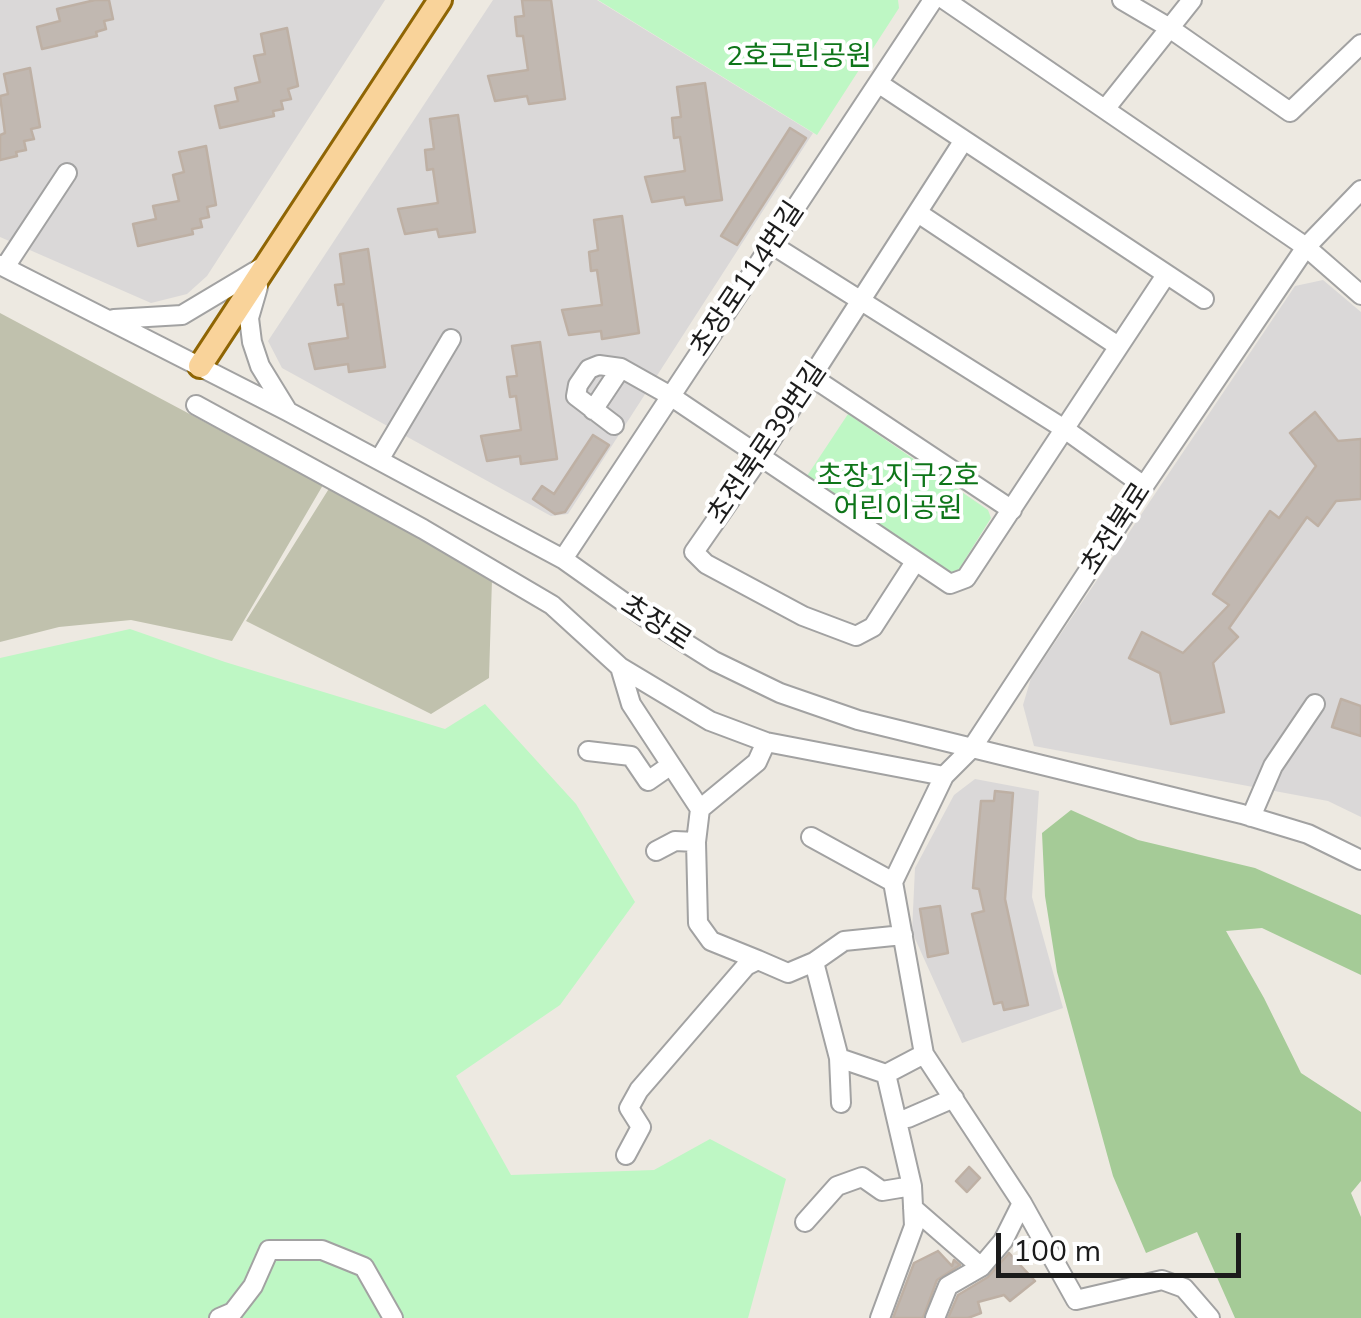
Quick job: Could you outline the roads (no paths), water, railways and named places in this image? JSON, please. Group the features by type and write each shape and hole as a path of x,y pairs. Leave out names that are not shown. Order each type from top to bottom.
{"main road":[{"path":"200,366 440,0"}],"street":[{"name":"초장로114번길","path":"562,559 933,0"},
{"path":"945,0 1306,247 1361,295"},
{"path":"1122,0 1168,27 1290,112 1361,44"},
{"path":"1106,108 1192,0"},
{"path":"878,83 1204,299"},
{"name":"초전북로39번길","path":"915,562 873,626 856,636 803,616 706,564 694,552 861,303 964,140"},
{"path":"3,266 67,173"},
{"name":"초전북로","path":"892,882 944,776 972,748 1306,247 1361,190"},
{"path":"918,213 1118,346"},
{"path":"771,244 1066,430 1144,486"},
{"name":"초장로","path":"3,266 287,411 562,559 714,661 780,693 858,720 1251,817 1308,834 1361,860"},
{"path":"110,319 182,316 264,266"},
{"path":"264,266 249,318 252,342 260,366 287,411"},
{"path":"614,425 576,396 578,385 589,370 599,365 621,368 669,395 950,584 966,578 1166,275"},
{"path":"379,460 450,340"},
{"path":"593,410 621,368"},
{"path":"812,376 1012,510"},
{"path":"196,405 423,529 552,605 620,667 710,721 766,742 944,776"},
{"path":"620,667 631,704 700,809 696,842 698,923 711,941 788,973 814,962 844,941 902,935"},
{"path":"1251,817 1273,766 1315,704"},
{"path":"700,809 758,762 766,742"},
{"path":"588,751 630,756 648,781 671,765"},
{"path":"811,837 892,882 924,1054 1022,1203 1076,1300 1162,1280 1184,1288 1210,1318"},
{"path":"656,851 675,841 696,842"},
{"path":"626,1155 641,1127 629,1108 639,1090 746,966 758,960"},
{"path":"814,962 839,1058 841,1103"},
{"path":"839,1058 886,1074 924,1054"},
{"path":"880,1318 914,1226 912,1186 886,1074"},
{"path":"908,1118 954,1098"},
{"path":"805,1222 837,1186 862,1176 882,1191 912,1186"},
{"path":"935,1318 948,1286 981,1267 1003,1241 1022,1203"},
{"path":"913,1208 981,1267"},
{"path":"218,1318 233,1312 253,1286 269,1250 322,1250 364,1267 393,1318"}],"park label":[{"name":"2호근린공원","path":"799,57"},
{"name":"초장1지구2호 어린이공원","path":"898,493"}]}
